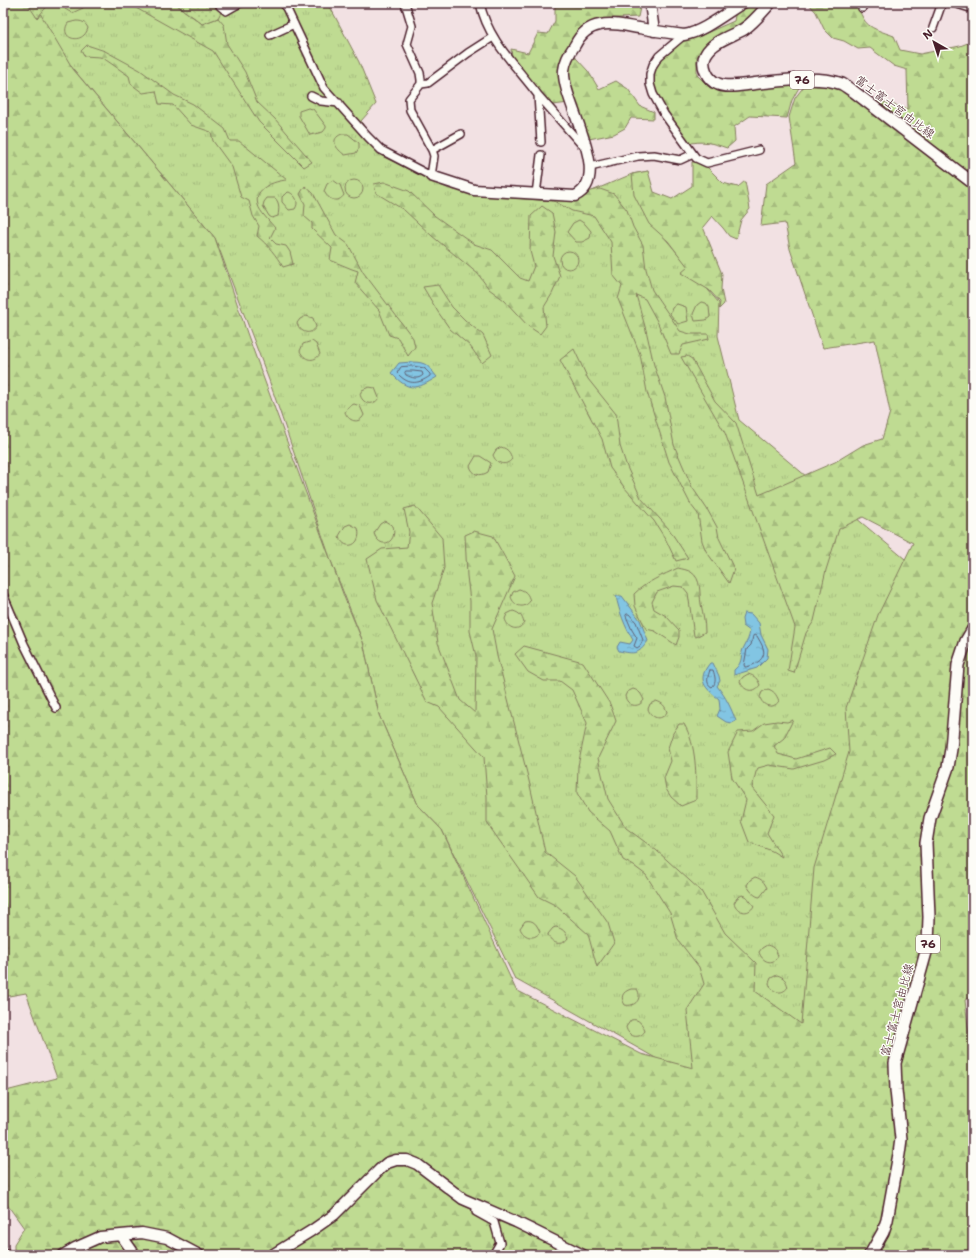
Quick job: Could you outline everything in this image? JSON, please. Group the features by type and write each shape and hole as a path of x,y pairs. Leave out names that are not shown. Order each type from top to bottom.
{"main road":[{"name":"富士富士宮由比線","path":"770,3 757,18 744,29 710,48 705,54 703,63 706,73 711,80 718,85 735,86 798,80 823,80 842,84 853,90 973,183"},
{"name":"富士富士宮由比線","path":"870,1255 883,1232 887,1220 901,1139 895,1062 928,945 929,917 926,843 930,818 946,774 950,755 958,665 966,641 973,629"}],"street":[{"path":"284,3 324,88 381,150 431,176 474,190 575,196 582,193 586,189 590,167 589,155 567,89 564,70 570,53 583,33 592,27 601,24 610,24 684,35 695,32 743,3"},
{"path":"405,3 412,26 407,44 420,73 421,84"},
{"path":"480,3 482,14 493,37 520,74 581,144 586,145"},
{"path":"650,3 654,31"},
{"path":"933,28 942,3"},
{"path":"954,3 973,9"},
{"path":"220,6 226,11 235,4"},
{"path":"270,35 294,24"},
{"path":"684,35 659,56 653,65 650,74 650,84 664,114 696,158 707,163 758,150"},
{"path":"431,176 434,156 410,110 409,99 421,84 428,83 468,53 493,37"},
{"path":"538,95 542,142"},
{"path":"311,96 321,101 339,103"},
{"path":"432,150 461,134"},
{"path":"590,167 638,156 654,155 680,160 693,154"},
{"path":"536,194 541,155"},
{"path":"3,594 24,644 56,708"},
{"path":"272,1255 334,1215 379,1170 387,1163 396,1160 407,1160 417,1164 463,1199 476,1206 516,1222 583,1255"},
{"path":"476,1206 476,1212 494,1222 500,1243 493,1255"},
{"path":"63,1255 100,1237 142,1233 167,1238 199,1255"},
{"path":"121,1235 135,1255"}],"green space":[{"path":"3,3 34,3 73,69 215,238 247,333 345,599 363,642 379,715 418,805 442,830 516,990 641,1054 693,1068 687,1010 704,984 699,967 678,940 670,913 646,875 623,860 610,831 588,812 577,793 578,766 587,723 572,690 560,681 544,681 528,672 515,654 524,646 583,662 610,704 616,721 598,758 608,799 626,828 656,850 701,891 725,933 756,963 755,991 801,1024 814,868 849,752 846,708 878,615 913,543 863,517 839,529 826,570 814,621 806,633 794,673 788,671 795,627 725,433 681,357 687,356 692,359 715,401 736,423 759,495 835,462 863,445 882,439 890,412 875,340 823,348 790,249 785,223 761,226 766,184 796,163 789,117 795,98 808,81 845,79 859,95 908,109 907,70 894,66 870,48 858,49 844,41 833,38 824,29 816,12 808,3 855,3 865,22 877,30 894,36 900,50 920,54 960,46 973,41 973,996 965,1000 973,1073 973,1255 14,1255 14,1244 24,1228 6,1203 3,1150 3,1088 6,1091 57,1078 26,993 3,997"},
{"path":"27,3 50,3 37,18"},
{"path":"45,3 227,3 233,11 252,3 328,3 359,62 376,104 361,121 380,155 449,189 513,198 579,203 592,191 632,174 648,171 649,219 719,303 718,336 739,420 911,564 804,1029 700,1083 515,979 442,830 418,805 379,715 363,642 331,561 269,380 215,238 59,52 37,18"},
{"path":"64,3 87,3 83,8 72,13 65,9"},
{"path":"127,3 176,3 202,24 218,18 224,25 227,44 245,72 257,102 275,119 312,162 304,167 259,122 213,51"},
{"path":"176,3 225,4 218,18 202,24"},
{"path":"555,3 641,3 638,17 600,19 585,27 571,44 576,58 588,71 599,89 616,81 628,89 640,106 654,112 654,119 631,118 625,128 614,134 589,139 569,103 553,105 540,92 512,57 511,49 528,53 538,33 548,34 555,21"},
{"path":"748,3 763,3 750,17 705,45 697,57 697,75 710,88 728,91 801,84 792,100 787,118 750,116 734,127 735,141 727,148 698,142 687,144 673,126 654,91 653,77 657,63 682,39 704,34 734,21 736,10"},
{"path":"76,21 83,22 88,28 85,34 77,39 72,38 66,33 68,23"},
{"path":"87,45 105,51 140,70 174,95 193,104 225,129 230,141 239,141 287,180 266,186 259,194 257,199 258,205 265,217 275,228 270,238 276,244 286,246 290,252 293,264 283,267 272,250 257,236 259,226 253,216 249,201 241,197 232,167 213,141 211,132 191,125 173,105 159,104 156,91 143,93 131,84 129,76 106,60 100,57 84,56 81,51"},
{"path":"308,108 313,109 326,126 323,132 310,135 299,116 299,111"},
{"path":"348,134 359,143 359,148 356,153 345,155 339,150 335,144 335,141 338,136"},
{"path":"700,160 723,183 738,187 745,181 750,209 741,220 736,239 729,236 712,216 703,227 722,274 721,289 724,304 719,309 720,302 709,290 681,273 688,267 668,241 649,224 634,195 632,174 648,171 654,192 672,199 692,186 692,162"},
{"path":"333,180 340,185 344,195 342,198 336,200 328,197 324,191 327,184"},
{"path":"350,180 358,180 363,185 361,196 358,198 350,198 345,193 345,185"},
{"path":"384,182 409,191 435,216 474,244 492,250 520,278 528,281 534,266 530,251 531,216 542,206 552,213 556,232 553,256 560,276 544,307 546,326 540,334 528,326 504,300 489,289 478,274 432,236 404,210 376,193 374,184"},
{"path":"305,186 313,193 336,235 348,244 363,272 413,338 415,347 408,356 398,338 389,335 379,310 355,283 358,271 330,260 332,248 312,229 312,223 304,216 305,204 300,194"},
{"path":"600,189 614,194 627,210 633,227 643,245 646,269 652,290 680,331 690,334 708,334 709,339 683,345 679,354 671,354 657,321 645,299 636,295 654,365 665,397 674,445 692,487 717,527 719,538 734,569 729,583 706,551 702,541 698,514 691,505 669,462 647,392 640,354 618,299 622,286 613,275 611,242 594,216 572,211 552,200"},
{"path":"289,192 296,200 297,204 295,209 289,210 282,202 282,197"},
{"path":"267,198 275,198 277,200 279,206 278,216 272,218 269,216 263,206"},
{"path":"579,220 591,231 590,238 582,242 576,242 567,232 573,223"},
{"path":"569,251 575,254 578,260 575,266 569,269 563,266 560,260 563,254"},
{"path":"438,285 452,307 483,335 492,355 482,363 470,346 450,329 423,287"},
{"path":"701,302 706,303 709,307 710,317 706,320 695,321 693,314 697,305"},
{"path":"677,304 686,307 688,321 678,324 670,314 672,308"},
{"path":"306,316 313,318 316,327 311,332 303,331 297,323 300,319"},
{"path":"312,341 316,344 320,354 315,359 309,359 304,357 300,351 303,344"},
{"path":"574,349 588,379 616,414 620,446 627,467 641,498 669,529 688,558 676,561 666,540 654,521 624,487 610,468 602,439 560,360"},
{"path":"369,387 375,388 379,398 374,403 365,402 360,394 362,390"},
{"path":"354,404 360,406 364,415 357,421 351,420 345,412 348,407"},
{"path":"501,447 507,450 512,459 504,464 496,461 493,455 496,450"},
{"path":"476,456 480,456 491,463 488,472 485,474 477,474 471,469 470,466"},
{"path":"415,506 442,538 444,568 432,603 438,643 460,700 475,713 476,656 470,631 470,601 465,535 474,531 493,536 515,576 492,629 497,656 529,781 545,852 575,876 608,923 614,943 597,967 588,934 555,905 539,897 487,823 484,757 439,707 427,702 377,600 367,559 382,549 407,547 409,532 404,509"},
{"path":"385,521 393,526 394,532 391,541 387,543 380,542 374,533 380,524"},
{"path":"350,524 358,528 359,534 356,543 352,545 345,544 341,541 339,536 345,526"},
{"path":"678,568 690,571 697,578 705,632 696,637 694,636 688,593 683,587 674,586 657,592 652,602 654,609 666,616 679,630 679,637 676,645 655,631 646,629 635,606 634,594 649,582"},
{"path":"519,589 527,595 530,601 528,604 519,606 512,600 511,597 513,592"},
{"path":"513,611 520,615 524,623 519,628 513,628 506,622 505,619 507,614"},
{"path":"748,674 756,678 760,685 755,690 746,689 741,684 740,681"},
{"path":"633,689 640,693 644,700 639,705 630,704 626,699 625,696 627,692"},
{"path":"768,689 777,696 779,701 777,704 768,706 761,700 760,697 762,692"},
{"path":"656,701 663,705 667,712 659,718 651,715 648,709 650,704"},
{"path":"793,720 784,738 774,746 778,754 796,759 830,748 836,754 824,760 794,769 769,765 758,768 752,788 774,815 767,833 782,857 772,851 749,842 741,821 746,800 732,778 728,752 738,732 753,731 764,723 777,721 787,722"},
{"path":"679,724 684,724 694,751 696,781 696,800 681,806 671,797 666,789 664,778 671,761 668,748 673,733"},
{"path":"755,877 762,881 767,888 760,897 752,893 747,885 750,880"},
{"path":"742,895 747,897 754,906 746,912 740,911 734,903 737,898"},
{"path":"525,921 535,923 540,932 538,935 529,937 521,931 520,928"},
{"path":"556,927 564,931 568,938 563,943 554,942 549,937 548,934 553,928"},
{"path":"767,945 775,950 778,956 771,962 765,960 759,952"},
{"path":"777,975 785,981 788,987 786,990 777,992 770,986 769,983 771,978"},
{"path":"631,989 637,989 639,993 637,1002 632,1005 625,1005 622,997 624,993"},
{"path":"631,1020 640,1022 645,1031 643,1034 640,1036 634,1036 629,1033 626,1027"}],"water":[{"path":"412,362 427,365 437,377 423,385 413,387 403,383 391,373 399,363"},
{"path":"616,596 622,596 640,620 648,641 639,651 629,653 619,651 617,647 620,642 630,644 633,640 627,630"},
{"path":"744,613 751,614 759,623 761,635 768,649 767,658 757,668 734,675 734,670 740,664 750,631 743,626 742,619"},
{"path":"710,663 713,663 719,676 720,681 717,686 728,703 736,721 732,723 726,722 717,716 720,709 719,699 706,687 704,683 704,674"}]}
